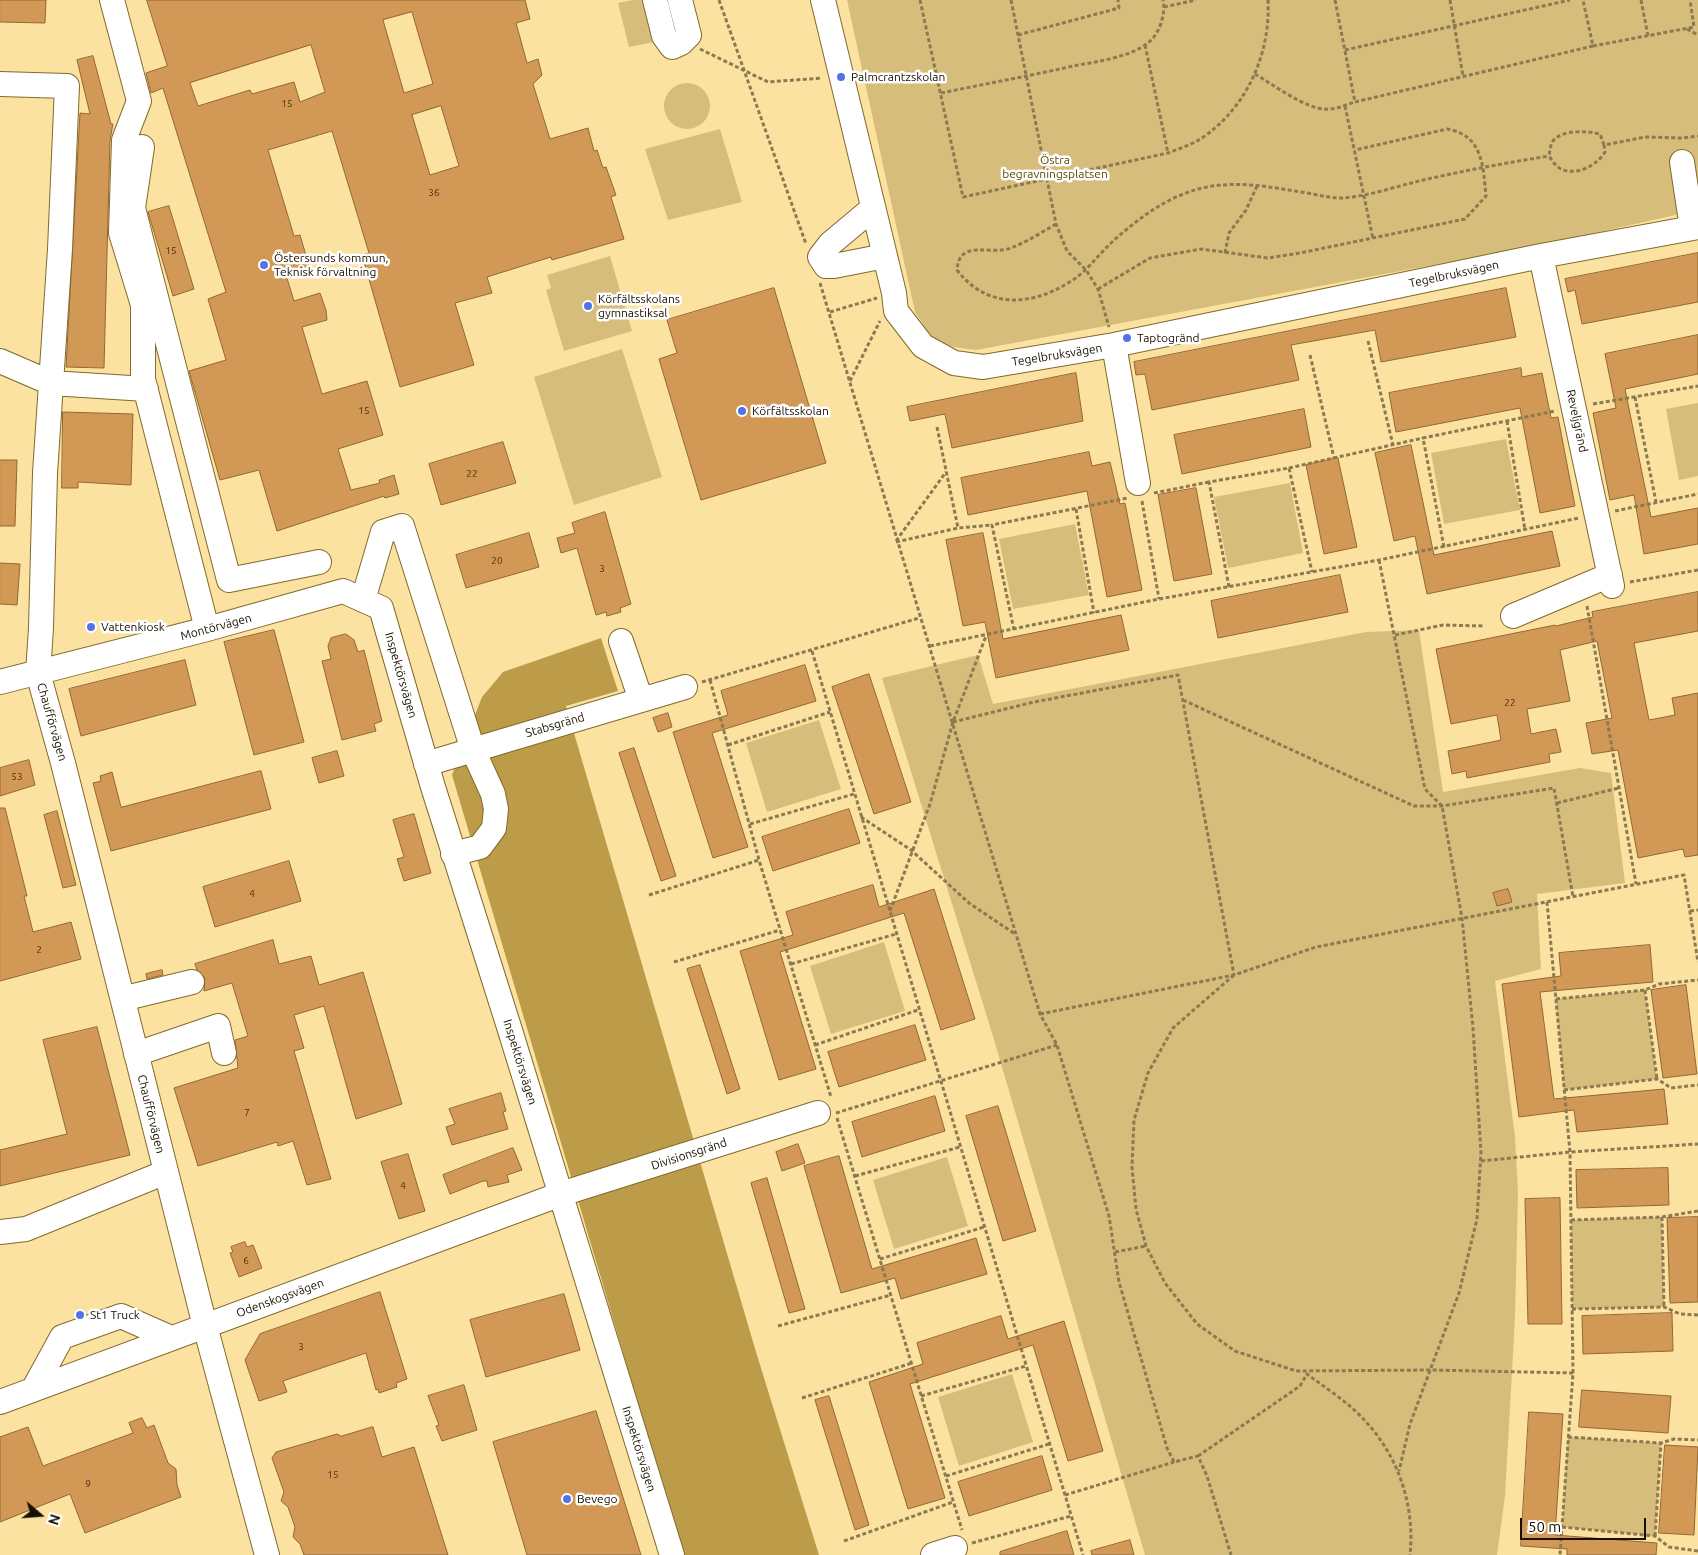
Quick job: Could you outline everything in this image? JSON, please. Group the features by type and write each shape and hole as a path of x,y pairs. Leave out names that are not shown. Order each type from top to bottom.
{"street":[{"path":"112,0 138,101 124,140 121,233 143,304 142,356 146,389 207,629"},
{"path":"654,0 664,36 672,47 680,43 689,34 680,0"},
{"name":"Tegelbruksvägen","path":"823,0 894,293 896,311 923,346 954,363 983,367 1114,345 1541,256 1695,227"},
{"name":"Chaufförvägen","path":"0,84 66,86 38,673 63,763 204,1326 266,1555"},
{"path":"142,147 133,208 229,580 319,562"},
{"path":"1682,162 1695,227"},
{"path":"873,208 830,244 817,263 834,266 885,256"},
{"name":"Reveljgränd","path":"1541,256 1611,580"},
{"path":"1114,345 1139,490"},
{"path":"0,361 51,383 146,389"},
{"path":"179,514 210,506"},
{"path":"353,595 383,532 402,526 473,750 493,794 496,809 494,828 480,847 453,854"},
{"path":"1513,616 1611,580"},
{"name":"Montörvägen","path":"0,682 207,629 353,595"},
{"name":"Inspektörsvägen","path":"353,595 381,608 453,854 561,1194 672,1555"},
{"path":"621,641 641,700"},
{"name":"Stabsgränd","path":"426,764 685,687"},
{"path":"134,996 192,982"},
{"path":"136,1054 218,1026 224,1052"},
{"name":"Divisionsgränd","path":"561,1194 818,1113"},
{"path":"0,1232 26,1229 166,1172"},
{"name":"Odenskogsvägen","path":"0,1402 561,1194"},
{"path":"33,1390 62,1337 121,1316 171,1338"}],"path":[{"path":"719,0 817,263 896,542 919,618 930,646 1040,1014 1057,1045 1109,1216 1120,1282 1167,1448 1174,1462"},
{"path":"920,0 962,197 1168,152 1196,141 1225,119 1255,74 1266,43 1268,0"},
{"path":"1011,0 1056,224 1067,251 1086,270 1098,289 1114,345"},
{"path":"1018,36 1119,8 1118,0"},
{"path":"941,93 1106,59 1145,45 1157,33 1164,7 1163,0"},
{"path":"1164,7 1196,0"},
{"path":"1335,0 1356,102"},
{"path":"1450,0 1456,25 1463,76"},
{"path":"1345,50 1570,0"},
{"path":"1583,0 1593,46"},
{"path":"1641,0 1648,36"},
{"path":"1255,74 1305,103 1323,110 1593,46 1694,27 1690,0"},
{"path":"1687,29 1698,35"},
{"path":"1145,45 1168,152"},
{"path":"700,48 768,82 830,78"},
{"path":"1345,106 1373,239"},
{"path":"1098,289 1150,258 1201,249 1268,258 1373,239 1464,219 1486,196 1484,166 1471,140 1460,132 1447,129 1354,150"},
{"path":"1586,130 1600,134 1605,152 1600,160 1592,166 1575,171 1564,170 1557,166 1549,156 1552,142 1558,136 1586,130"},
{"path":"1604,145 1645,137 1682,138 1698,136"},
{"path":"1056,224 1009,249 974,249 961,255 957,270 968,284 986,294 1006,300 1033,299 1069,283 1086,270 1112,242 1146,215 1179,195 1208,185 1257,186 1343,198 1484,166 1549,156"},
{"path":"1225,253 1229,233 1246,210 1257,186"},
{"path":"830,312 894,293"},
{"path":"850,382 881,319"},
{"path":"1368,341 1393,445"},
{"path":"1310,355 1334,458"},
{"path":"896,542 958,528 992,525 1076,508 1139,490 1209,482 1289,468 1574,407 1698,386"},
{"path":"1635,397 1656,502"},
{"path":"1507,421 1525,530"},
{"path":"937,427 958,528"},
{"path":"1423,438 1444,547"},
{"path":"1289,468 1312,572"},
{"path":"896,542 946,472"},
{"path":"1209,482 1229,587"},
{"path":"1139,490 1159,599"},
{"path":"930,646 987,636 1159,599 1379,560 1698,494"},
{"path":"1076,508 1094,613"},
{"path":"992,525 1014,630"},
{"path":"1379,560 1426,789 1442,806 1462,918 1473,1028 1481,1161 1477,1219 1459,1294 1410,1424 1399,1471"},
{"path":"1611,580 1698,570"},
{"path":"1586,599 1636,884"},
{"path":"685,687 919,618"},
{"path":"1395,635 1443,625 1484,626"},
{"path":"889,912 930,804 953,722 987,636"},
{"path":"812,651 918,1010 1083,1555"},
{"path":"953,722 1034,702 1178,674 1234,976"},
{"path":"1183,700 1414,806 1442,806 1554,788 1572,897"},
{"path":"728,745 830,712"},
{"path":"1557,803 1620,788"},
{"path":"750,824 854,794"},
{"path":"861,816 911,850 969,903 1016,934"},
{"path":"650,895 759,860"},
{"path":"1040,1014 1234,976 1316,947 1684,875 1698,962"},
{"path":"1547,902 1570,1152 1573,1373 1560,1555"},
{"path":"1690,911 1698,910"},
{"path":"674,962 780,930"},
{"path":"791,964 896,934"},
{"path":"1234,976 1173,1028 1148,1073 1134,1120 1132,1167 1136,1209 1146,1246 1165,1283 1197,1324 1235,1351 1296,1371 1430,1370 1573,1373"},
{"path":"1556,999 1645,990 1660,984 1698,980"},
{"path":"1645,990 1657,1079"},
{"path":"816,1045 918,1010"},
{"path":"818,1113 836,1113 940,1079 1057,1045"},
{"path":"1564,1090 1657,1079 1671,1088 1698,1085"},
{"path":"1481,1161 1570,1152 1698,1144"},
{"path":"855,1176 960,1146"},
{"path":"1571,1220 1662,1217 1698,1211"},
{"path":"1662,1217 1664,1307"},
{"path":"880,1259 984,1226"},
{"path":"1115,1252 1146,1246"},
{"path":"778,1326 891,1295"},
{"path":"1572,1309 1664,1307 1680,1314 1698,1315"},
{"path":"802,1398 912,1363"},
{"path":"921,1396 1026,1366"},
{"path":"1065,1495 1198,1456 1300,1386 1307,1374 1366,1421 1386,1446 1399,1471 1409,1510 1410,1555"},
{"path":"1568,1437 1661,1444 1674,1439 1698,1440"},
{"path":"946,1476 1049,1444"},
{"path":"1655,1536 1661,1444"},
{"path":"1198,1456 1207,1476 1231,1555"},
{"path":"844,1540 953,1502"},
{"path":"946,1551 1071,1516"},
{"path":"1562,1527 1655,1536 1669,1547 1698,1551"}],"green space":[{"path":"643,0 654,42 629,47 618,3"},
{"name":"Östra begravningsplatsen","path":"847,0 1698,0 1698,210 1541,245 976,350 953,347 932,338 915,312"},
{"path":"687,83 700,87 706,93 710,106 706,119 700,125 687,129 674,125 668,119 664,106 668,93 674,87"},
{"path":"720,129 742,202 668,220 645,149"},
{"name":"Körfältsskolans gymnastiksal","path":"610,256 632,331 564,351 546,290 551,288 547,275"},
{"path":"622,349 662,477 574,505 534,377"},
{"path":"1698,403 1698,476 1679,480 1666,409"},
{"path":"1506,439 1520,510 1444,524 1431,453"},
{"path":"1290,483 1303,553 1228,568 1214,497"},
{"path":"1075,524 1089,595 1013,609 999,539"},
{"path":"1419,630 1443,792 1580,768 1611,773 1625,883 1537,894 1541,969 1495,981 1515,1137 1518,1192 1515,1318 1505,1496 1497,1555 1145,1555 992,1033 882,678 978,655 993,704 1366,632"},
{"path":"819,720 841,789 767,812 746,743"},
{"path":"884,942 905,1011 831,1034 810,966"},
{"path":"1645,990 1657,1079 1564,1090 1556,999"},
{"path":"947,1157 968,1226 894,1249 873,1180"},
{"path":"1662,1217 1664,1307 1572,1309 1571,1220"},
{"path":"1012,1374 1033,1442 959,1466 938,1397"},
{"path":"1568,1437 1661,1443 1655,1536 1562,1527"}],"shaded area":[{"path":"601,638 618,691 566,706 756,1352 819,1555 683,1555 452,775 482,697 503,672"}],"building":[{"path":"0,0 46,0 45,23 0,22"},
{"path":"147,0 525,0 530,19 516,23 527,63 538,59 542,75 533,84 550,139 588,128 594,151 597,150 603,168 606,167 616,195 611,197 624,239 552,260 551,257 487,277 492,293 455,303 474,365 400,387 362,255 369,253 332,131 268,150 294,236 300,235 310,269 286,275 294,301 320,293 326,310 327,320 302,327 322,394 367,381 383,435 338,449 351,490 380,483 379,480 394,475 399,494 385,498 384,496 277,531 259,470 220,480 189,371 226,360 208,299 226,292 163,88 151,93 146,73 167,66","holes":["412,12 433,84 404,93 383,20","311,45 325,92 300,102 294,82 252,94 250,90 198,106 190,83","441,106 459,166 430,175 412,115"]},
{"path":"93,56 111,124 113,124 110,140 104,368 66,367 80,113 90,114 77,60"},
{"path":"169,206 194,289 173,296 148,212"},
{"path":"1698,253 1698,302 1582,324 1575,290 1568,292 1565,279"},
{"name":"Körfältsskolan","path":"774,288 826,463 701,500 659,359 677,353 667,320"},
{"path":"1506,288 1516,337 1381,362 1375,330 1291,345 1299,380 1152,410 1145,374 1136,375 1134,362"},
{"path":"1698,335 1698,374 1625,389 1651,517 1698,508 1698,544 1644,554 1634,495 1610,500 1593,413 1616,408 1605,354"},
{"path":"1521,368 1522,377 1542,373 1551,418 1558,417 1575,506 1540,513 1520,408 1396,432 1389,393"},
{"path":"1076,373 1083,421 952,448 945,414 910,421 907,407"},
{"path":"1304,409 1311,447 1182,474 1174,435"},
{"path":"63,412 133,414 131,485 78,482 78,488 62,488"},
{"path":"503,442 516,483 441,505 429,464"},
{"path":"1411,445 1434,555 1552,531 1560,566 1427,594 1415,536 1394,541 1375,453"},
{"path":"1089,452 1092,466 1110,462 1120,504 1125,503 1142,590 1107,597 1087,491 968,515 961,478"},
{"path":"1338,458 1357,547 1324,554 1306,465"},
{"path":"0,460 17,460 15,526 0,526"},
{"path":"1196,488 1212,574 1174,581 1158,495"},
{"path":"605,512 631,604 620,608 621,612 607,616 606,612 596,615 577,548 561,553 557,538 575,533 572,523"},
{"path":"529,533 539,567 466,588 456,555"},
{"path":"983,533 1003,639 1121,615 1129,650 996,678 985,622 963,626 946,540"},
{"path":"0,563 20,564 17,605 0,604"},
{"path":"1340,575 1348,612 1218,638 1211,601"},
{"path":"1698,592 1698,631 1634,643 1649,720 1675,715 1672,698 1698,693 1698,855 1685,857 1683,849 1638,858 1618,750 1592,754 1586,723 1612,718 1597,641 1560,650 1570,701 1527,709 1531,734 1556,729 1561,752 1549,754 1550,762 1467,778 1466,771 1452,774 1448,751 1501,740 1497,715 1451,724 1436,649 1556,626 1593,617 1592,612"},
{"path":"274,630 304,742 254,755 224,642"},
{"path":"346,634 354,640 358,652 364,650 382,721 374,724 376,731 342,740 322,661 331,659 328,646 331,638"},
{"path":"185,660 196,705 81,736 69,689"},
{"path":"805,665 816,701 712,733 748,847 713,858 673,732 728,715 721,691"},
{"path":"869,674 911,802 874,814 832,687"},
{"path":"668,713 672,727 658,732 653,718"},
{"path":"634,748 676,876 661,881 619,753"},
{"path":"337,751 344,776 319,783 312,758"},
{"path":"29,760 35,785 0,796 0,768"},
{"path":"261,771 271,809 111,851 93,783 101,781 100,776 112,772 121,807"},
{"path":"0,808 5,808 27,896 24,896 33,932 71,922 81,959 0,981"},
{"path":"849,809 860,843 773,871 762,837"},
{"path":"57,811 76,885 63,888 44,815"},
{"path":"414,814 431,873 404,881 397,859 404,857 393,820"},
{"path":"289,861 301,901 215,927 203,887"},
{"path":"873,885 879,907 934,889 975,1019 941,1030 904,913 780,952 816,1069 779,1080 740,951 793,935 786,912"},
{"path":"1508,889 1512,902 1497,906 1493,893"},
{"path":"273,940 279,964 311,956 319,985 363,972 402,1104 356,1119 324,1006 294,1015 304,1048 294,1051 331,1179 307,1185 293,1141 278,1146 277,1142 198,1166 174,1088 238,1068 235,1040 248,1036 232,983 204,991 205,978 197,970 195,964"},
{"path":"1650,945 1653,982 1540,992 1554,1099 1664,1089 1668,1124 1577,1132 1574,1110 1519,1117 1502,984 1561,976 1559,953"},
{"path":"700,965 740,1089 727,1094 687,969"},
{"path":"162,970 163,975 147,979 146,974"},
{"path":"1686,985 1697,1074 1663,1078 1651,990"},
{"path":"915,1025 926,1060 839,1087 828,1052"},
{"path":"97,1027 130,1155 0,1186 0,1150 67,1134 43,1040"},
{"path":"501,1093 506,1111 503,1112 508,1129 452,1145 446,1127 455,1124 449,1109"},
{"path":"935,1096 945,1131 862,1157 852,1122"},
{"path":"998,1106 1036,1231 1003,1241 966,1116"},
{"path":"798,1144 805,1163 782,1171 776,1152"},
{"path":"513,1148 522,1170 507,1175 509,1182 488,1187 487,1181 483,1181 450,1194 443,1175"},
{"path":"408,1154 425,1211 399,1219 381,1162"},
{"path":"839,1156 872,1269 976,1238 987,1274 901,1299 895,1278 841,1293 804,1166"},
{"path":"1668,1168 1669,1205 1577,1208 1576,1170"},
{"path":"767,1178 805,1309 789,1313 751,1183"},
{"path":"1560,1198 1562,1324 1528,1324 1525,1199"},
{"path":"1698,1217 1698,1302 1670,1303 1667,1218"},
{"path":"245,1242 247,1247 253,1245 262,1268 239,1277 230,1253 233,1252 231,1247"},
{"path":"380,1292 407,1379 396,1383 397,1387 379,1393 378,1389 376,1390 366,1353 283,1381 287,1392 259,1401 245,1360 260,1334"},
{"path":"564,1294 580,1350 486,1377 470,1320"},
{"path":"1672,1313 1673,1351 1583,1354 1582,1316"},
{"path":"1001,1316 1008,1339 1064,1321 1103,1451 1068,1461 1033,1345 910,1384 945,1498 908,1509 869,1382 923,1364 917,1343"},
{"path":"464,1385 477,1430 442,1441 436,1426 439,1425 428,1396"},
{"path":"1582,1390 1671,1396 1668,1433 1579,1427"},
{"path":"829,1396 869,1525 855,1530 815,1400"},
{"name":"Bevego","path":"596,1411 641,1555 527,1555 493,1442"},
{"path":"1529,1412 1563,1414 1555,1535 1657,1543 1656,1555 1567,1555 1567,1549 1521,1546"},
{"path":"142,1418 147,1428 154,1425 168,1463 176,1469 177,1485 181,1497 85,1533 70,1494 0,1522 0,1437 28,1427 43,1466 133,1433 129,1423"},
{"path":"373,1427 382,1457 414,1447 448,1555 304,1555 300,1544 293,1537 295,1527 288,1507 281,1501 284,1492 272,1458 276,1452 337,1434 341,1436"},
{"path":"1665,1445 1698,1447 1694,1535 1659,1533"},
{"path":"1042,1456 1052,1490 969,1516 958,1482"},
{"path":"1067,1531 1074,1555 1000,1555 1000,1552"},
{"path":"1130,1540 1134,1555 1092,1555 1091,1551"}],"place":[{"name":"Palmcrantzskolan","path":"841,77"},
{"name":"Östersunds kommun, Teknisk förvaltning","path":"264,265"},
{"name":"Körfältsskolans gymnastiksal","path":"588,306"},
{"name":"Taptogränd","path":"1127,338"},
{"name":"Körfältsskolan","path":"742,411"},
{"name":"Vattenkiosk","path":"91,627"},
{"name":"St1 Truck","path":"80,1315"},
{"name":"Bevego","path":"567,1499"}]}
